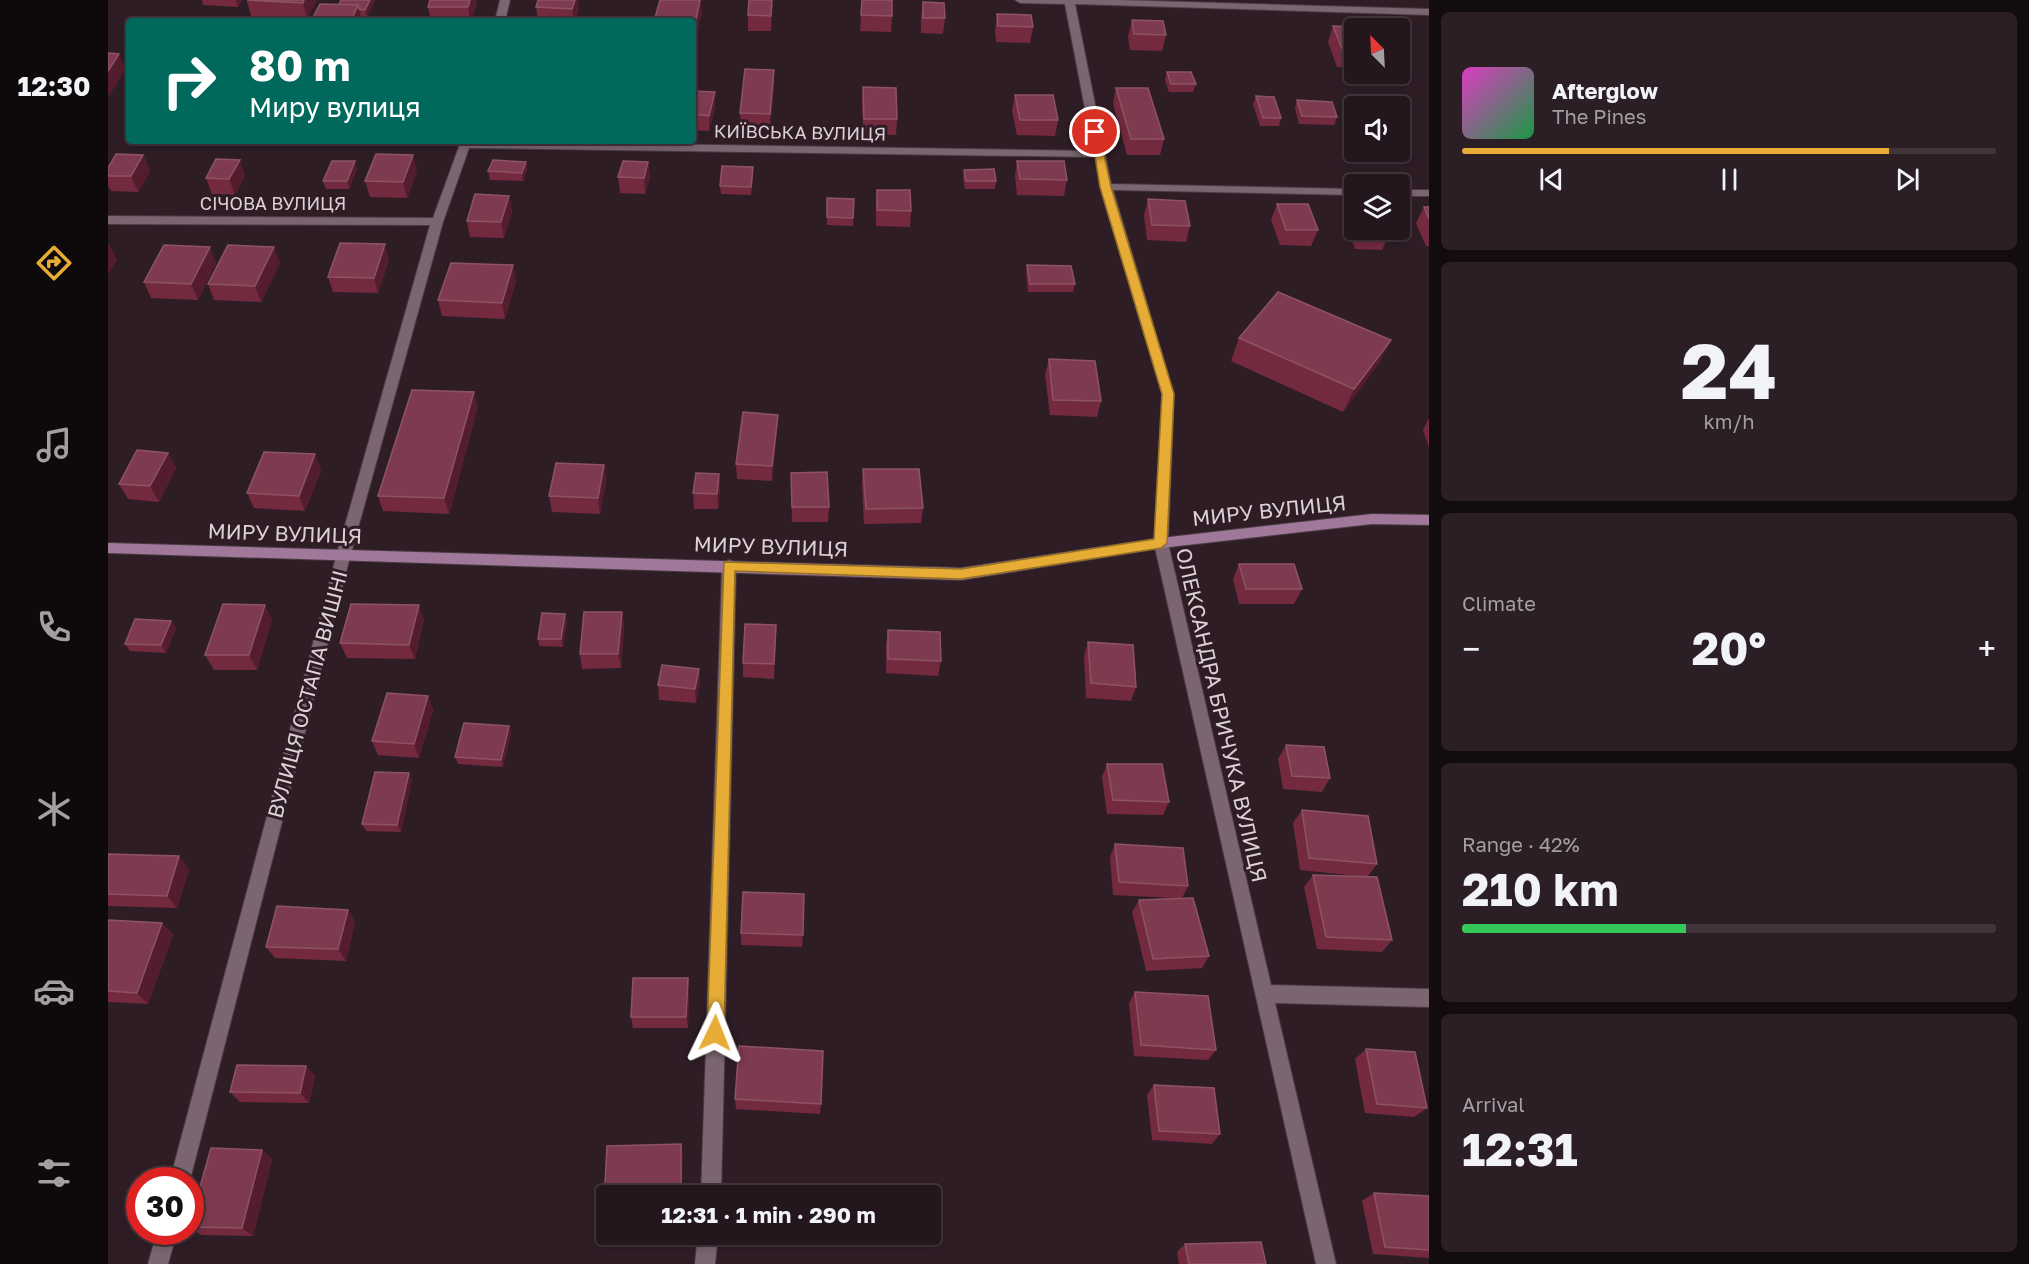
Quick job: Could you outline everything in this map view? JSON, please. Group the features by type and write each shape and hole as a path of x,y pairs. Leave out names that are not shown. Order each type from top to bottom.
{"main road":[{"name":"МИРУ ВУЛИЦЯ","path":"108,548 961,574 1161,543 1372,519 1429,520"}],"street":[{"path":"501,18 505,0"},
{"path":"1020,0 1429,12"},
{"name":"ОЛЕКСАНДРА БРИЧУКА ВУЛИЦЯ","path":"1069,1 1106,187 1168,394 1161,543 1326,1264"},
{"name":"ВУЛИЦЯ ОСТАПА ВИШНІ","path":"183,1167 343,556 437,222 466,144"},
{"name":"КИЇВСЬКА ВУЛИЦЯ","path":"524,144 1099,154"},
{"path":"1106,187 1344,192"},
{"path":"1410,192 1429,193"},
{"name":"СІЧОВА ВУЛИЦЯ","path":"108,220 437,222"},
{"path":"711,1185 729,566"},
{"path":"1265,994 1429,998"},
{"path":"158,1264 163,1245"},
{"path":"705,1264 707,1245"}],"building":[{"path":"247,0 304,0 303,3"},
{"path":"341,0 370,0 365,10 359,9 358,5 339,5"},
{"path":"430,0 470,0 468,7 428,7"},
{"path":"538,0 575,0 572,9 536,7"},
{"path":"660,0 700,0 696,20 696,18 655,18"},
{"path":"749,0 772,0 771,16 748,15"},
{"path":"862,0 892,0 892,16 861,15"},
{"path":"923,2 944,3 945,18 923,18"},
{"path":"320,4 358,5 352,18 313,18"},
{"path":"997,14 1031,15 1033,27 998,26"},
{"path":"1132,20 1163,21 1166,35 1134,34"},
{"path":"1333,26 1344,26 1343,51"},
{"path":"108,53 119,54 108,71"},
{"path":"745,69 774,70 770,114 740,113"},
{"path":"1167,72 1191,72 1196,84 1171,84"},
{"path":"863,87 896,88 897,119 864,119"},
{"path":"1116,88 1148,88 1164,139 1131,139"},
{"path":"696,91 715,92 709,116 696,114"},
{"path":"1015,95 1053,95 1058,120 1020,120"},
{"path":"1256,96 1274,97 1281,118 1263,118"},
{"path":"1297,100 1332,102 1337,117 1302,116"},
{"path":"116,154 143,155 131,176 108,176 108,168"},
{"path":"376,154 413,155 403,182 365,181"},
{"path":"216,159 240,160 229,179 206,178"},
{"path":"493,160 526,162 522,173 488,171"},
{"path":"332,161 355,161 347,181 323,181"},
{"path":"623,161 648,162 644,178 618,177"},
{"path":"1017,161 1064,161 1067,180 1020,179"},
{"path":"722,166 753,167 751,187 720,186"},
{"path":"994,169 996,181 966,181 964,170"},
{"path":"877,190 910,190 911,211 877,210"},
{"path":"475,194 509,196 501,222 467,221"},
{"path":"827,198 854,199 853,218 827,217"},
{"path":"1148,199 1185,201 1190,226 1152,225"},
{"path":"1277,204 1308,204 1318,230 1286,230"},
{"path":"1424,207 1429,207 1429,219"},
{"path":"340,243 385,244 374,278 328,277"},
{"path":"164,245 210,247 191,284 144,282"},
{"path":"228,245 274,247 255,286 208,284"},
{"path":"451,263 513,265 502,303 438,300"},
{"path":"1027,265 1071,266 1075,284 1030,284"},
{"path":"1278,292 1391,340 1354,389 1239,338"},
{"path":"1049,359 1095,361 1101,401 1053,400"},
{"path":"412,390 474,392 444,498 378,496"},
{"path":"743,412 778,415 772,466 736,464"},
{"path":"137,450 168,453 150,486 119,484"},
{"path":"264,452 315,454 299,496 247,493"},
{"path":"556,463 604,465 598,498 549,496"},
{"path":"863,469 919,469 923,508 866,509"},
{"path":"827,472 829,507 792,507 791,473"},
{"path":"696,473 719,474 717,494 693,493"},
{"path":"1239,564 1294,564 1302,589 1246,589"},
{"path":"223,604 265,605 249,655 205,655"},
{"path":"351,604 419,605 409,645 340,643"},
{"path":"584,612 622,612 618,654 580,654"},
{"path":"542,613 565,614 561,639 538,639"},
{"path":"135,619 171,621 161,645 125,644"},
{"path":"745,624 776,625 774,664 743,663"},
{"path":"888,630 940,632 941,661 888,659"},
{"path":"1088,642 1133,645 1136,687 1091,683"},
{"path":"662,665 699,669 695,689 658,685"},
{"path":"387,693 428,696 414,744 372,741"},
{"path":"464,723 509,726 501,760 455,757"},
{"path":"1286,745 1324,747 1330,778 1292,776"},
{"path":"1107,764 1162,764 1169,802 1113,800"},
{"path":"375,772 409,773 397,825 362,824"},
{"path":"1302,810 1368,816 1377,864 1309,858"},
{"path":"1115,844 1183,848 1188,886 1119,882"},
{"path":"108,854 179,856 167,896 108,894"},
{"path":"1313,875 1377,877 1392,940 1326,937"},
{"path":"743,892 804,894 803,935 741,933"},
{"path":"1193,898 1209,956 1153,959 1139,900"},
{"path":"277,906 348,910 338,949 266,947"},
{"path":"108,920 162,923 137,993 108,991"},
{"path":"633,978 688,978 686,1017 631,1017"},
{"path":"1135,992 1208,996 1216,1050 1141,1045"},
{"path":"739,1046 823,1051 821,1104 735,1099"},
{"path":"1366,1049 1415,1052 1427,1108 1377,1104"},
{"path":"237,1065 306,1066 300,1093 230,1092"},
{"path":"1154,1085 1214,1088 1220,1134 1159,1131"},
{"path":"681,1144 681,1185 605,1185 607,1146"},
{"path":"211,1148 262,1150 242,1228 204,1227 204,1173"},
{"path":"1374,1193 1429,1196 1429,1250 1385,1247"},
{"path":"1261,1242 1266,1264 1189,1264 1185,1244"}],"route":[{"path":"715,1033 729,566 961,574 1161,543 1168,394 1106,187 1095,132"}]}
